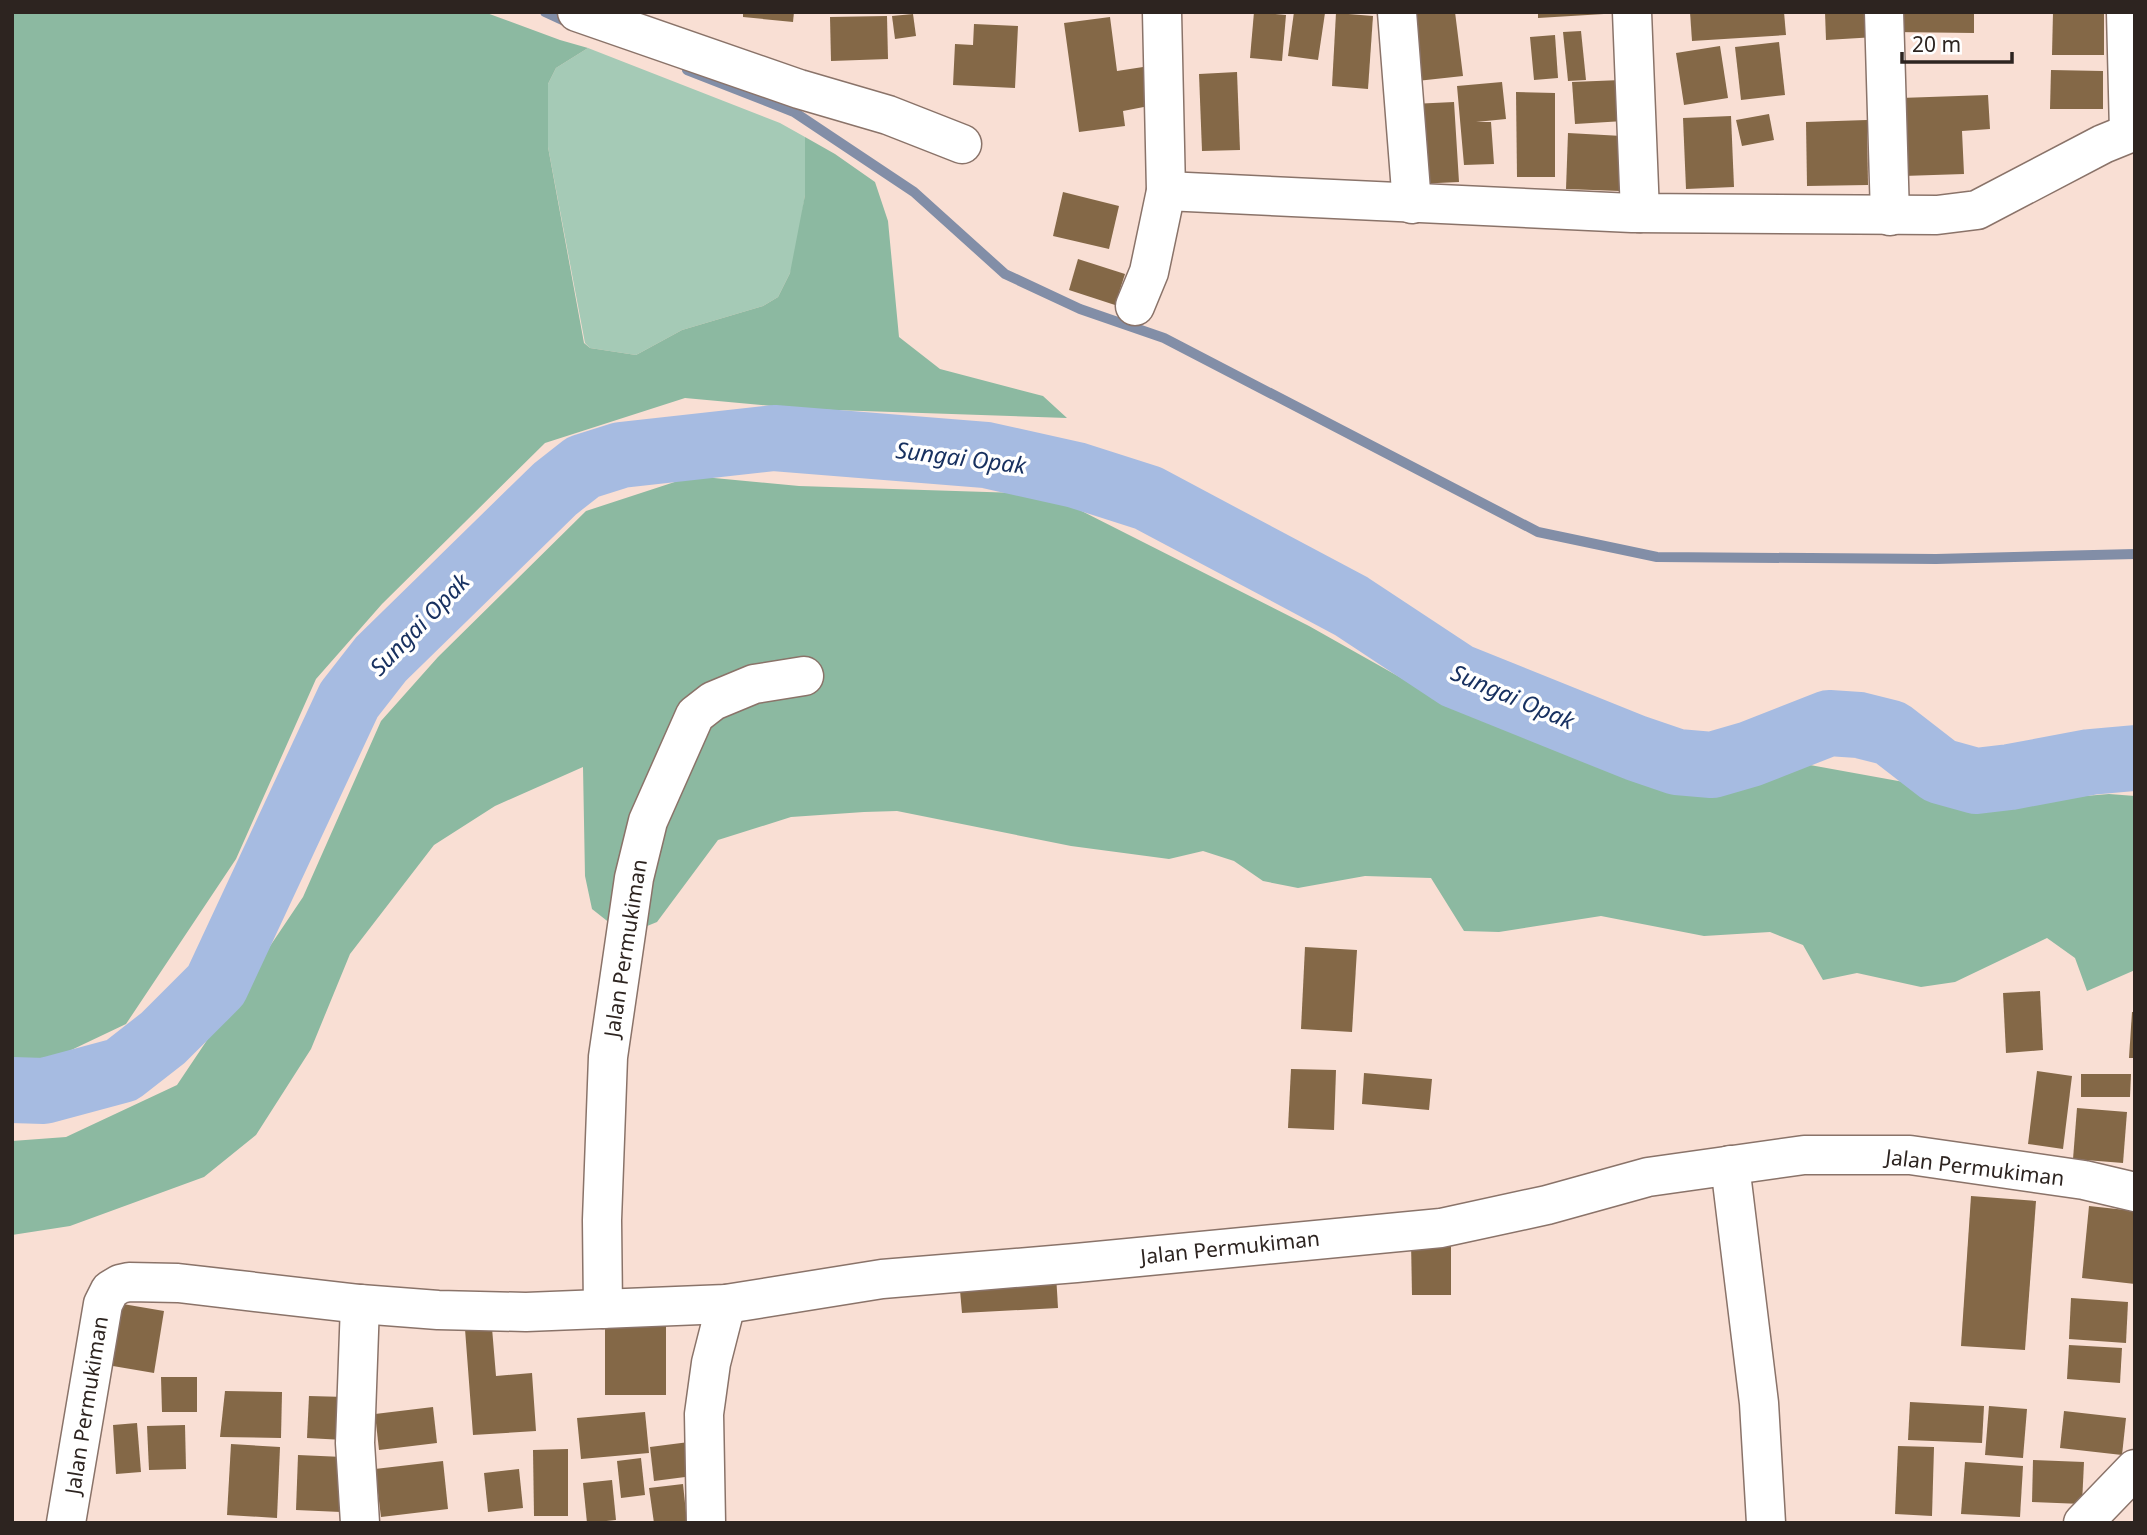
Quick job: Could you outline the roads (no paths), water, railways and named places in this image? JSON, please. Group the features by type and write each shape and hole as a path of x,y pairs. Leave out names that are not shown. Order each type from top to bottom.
{"street":[{"path":"578,12 799,89 888,115 962,144"},
{"path":"1135,306 1149,272 1166,191 1162,12"},
{"path":"1397,12 1412,204"},
{"path":"1632,12 1640,213"},
{"path":"1884,12 1890,216"},
{"path":"1166,191 1640,213 1890,216 1937,215 1977,210 2069,161 2132,132 2126,12"},
{"name":"Jalan Permukiman","path":"603,1309 601,1220 608,1057 634,878 648,821 695,715 713,701 754,684 804,676"},
{"name":"Jalan Permukiman","path":"66,1523 103,1304 110,1290 129,1282 178,1283 438,1310 526,1312 726,1304 882,1279 1441,1228 1547,1205 1648,1177 1804,1155 1910,1155 2084,1180 2135,1192"},
{"path":"1730,1165 1759,1402 1766,1523"},
{"path":"360,1304 355,1443 360,1523"},
{"path":"706,1523 704,1414 711,1363 726,1304"},
{"path":"2083,1523 2135,1469"}],"waterway":[{"path":"545,12 571,24"},
{"path":"687,70 794,112 914,192 1005,274 1080,309 1164,338 1538,532 1657,557 1936,559 2135,554"},
{"name":"Sungai Opak","path":"12,1090 44,1091 122,1070 163,1038 216,985 349,700 381,659 555,489 583,467 621,455 774,438 986,455 1076,475 1148,498 1351,606 1457,676 1677,762 1712,765 1750,754 1829,723 1859,725 1891,733 1940,771 1976,781 2090,762 2135,758"}]}
